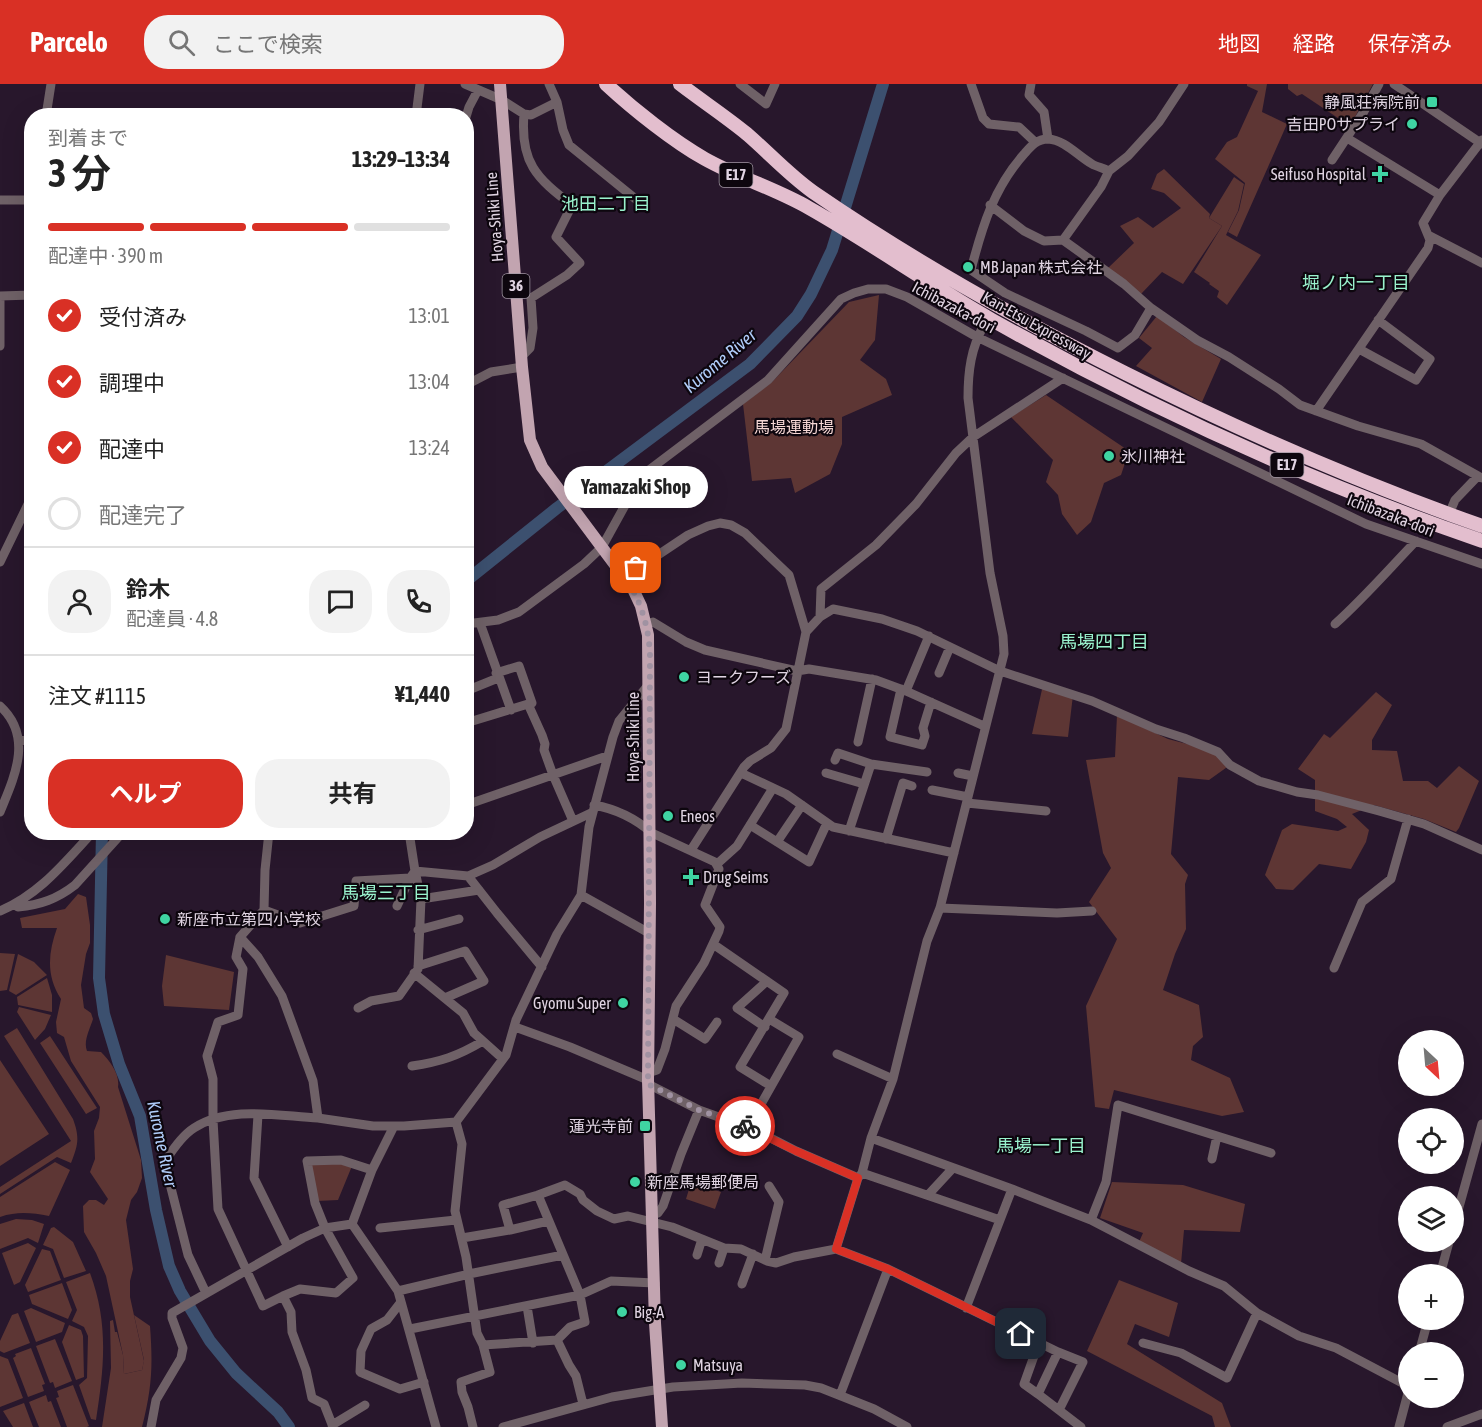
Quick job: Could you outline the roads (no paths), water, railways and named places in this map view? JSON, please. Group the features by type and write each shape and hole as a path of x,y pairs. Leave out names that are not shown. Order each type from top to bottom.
{"highway":[{"name":"Kan-Etsu Expressway","path":"606,84 698,155 808,207 926,273 1178,399 1369,484 1482,526"},
{"name":"Kan-Etsu Expressway","path":"680,84 744,131 800,182 992,320 1098,377 1280,462 1482,541"}],"main road":[{"name":"Hoya-Shiki Line","path":"500,84 530,440 537,458 553,482 625,577 637,597 646,624 649,646 648,1079 662,1427"}],"street":[{"path":"47,108 51,84"},
{"path":"417,108 420,84"},
{"path":"465,84 502,100 524,114 531,115 557,102"},
{"path":"549,84 557,102 569,145 643,205"},
{"path":"744,85 766,104 775,84"},
{"path":"971,84 983,118 989,124 1019,127 1035,142"},
{"path":"1031,84 1029,95 1044,112 1048,139"},
{"path":"1063,240 1101,187 1109,171 1128,156 1159,122 1184,84"},
{"path":"1332,160 1379,84"},
{"path":"1316,411 1428,248 1428,235 1423,223 1440,195 1481,142 1394,84"},
{"path":"469,108 478,90"},
{"path":"474,381 491,372 522,362 530,348 533,328 531,298 567,275 580,263 556,237 572,205 546,185 535,171 524,143 524,114"},
{"path":"1347,138 1440,195"},
{"path":"1109,171 1093,164 1068,147 1048,139 1035,142 1015,164 990,205 971,270 1002,296 1086,331 1118,348 1136,335 1151,308"},
{"path":"0,200 24,200"},
{"path":"990,205 1024,231 1044,240 1063,240 1124,284 1151,308 1197,340 1229,357 1279,389 1300,405 1358,426 1421,444 1480,477 1455,500 1452,507"},
{"path":"1428,235 1482,263"},
{"name":"Ichibazaka-dori","path":"474,623 498,620 519,612 584,564 602,547 634,489 649,470 768,380 841,299 868,289 886,289 907,297 977,337 1366,524 1482,564"},
{"path":"0,346 0,296 24,295"},
{"path":"1359,349 1416,380 1430,359 1378,320"},
{"path":"836,1249 871,1138 893,1079 927,941 940,908 984,726 1004,654 1003,636 990,573 968,398 968,370 977,337 984,325"},
{"path":"820,617 821,590 876,545 916,504 956,453 973,437 1063,378"},
{"path":"0,562 24,512"},
{"path":"625,577 688,535 720,523 731,525 745,533 789,574 806,632 786,729 771,748 750,761 741,772 691,850"},
{"path":"1437,549 1440,539"},
{"path":"1335,624 1363,600 1416,541"},
{"path":"806,632 820,617 833,609 882,619 928,636 1000,671 1092,701 1156,729 1209,748 1218,752 1230,765 1259,781 1424,824 1482,850"},
{"path":"480,623 511,711"},
{"path":"646,624 657,624 686,642 705,650 797,672 809,669 872,679 904,690 984,726"},
{"path":"928,636 904,690 890,737 922,745 925,736 923,728 931,702"},
{"path":"939,673 950,647"},
{"path":"474,687 519,666 532,703 474,721"},
{"path":"858,742 872,679"},
{"path":"204,1293 188,1255 166,1160 193,1128 221,1116 318,1118 373,1126 456,1122 506,1056 514,1027 557,934 581,895 589,827 607,756 619,721 649,684"},
{"path":"528,704 542,735 544,750 553,775 573,820"},
{"path":"0,706 11,719 19,741 18,763 0,812"},
{"path":"19,741 24,740"},
{"path":"835,760 838,753 871,764 927,772"},
{"path":"474,802 607,756"},
{"path":"849,831 871,764"},
{"path":"741,772 786,794 833,827 954,853"},
{"path":"826,773 864,784"},
{"path":"958,773 973,776"},
{"path":"886,838 903,783 912,786"},
{"path":"717,864 737,846 773,788"},
{"path":"932,790 967,800 1046,812"},
{"path":"777,842 802,805"},
{"path":"264,910 300,923 354,906 356,881 412,874 468,876 493,865 594,808 617,811 649,830 717,864 719,869 705,905 720,927 704,963 676,1006 657,1070 648,1079"},
{"path":"1334,968 1362,902 1391,879 1407,819"},
{"path":"750,825 809,862 827,823"},
{"path":"0,912 15,905 41,886 86,840"},
{"path":"15,905 18,908 43,903 66,892 116,840"},
{"path":"268,840 264,910 240,937 236,957 243,969 238,1015 218,1022 207,1056 213,1079 213,1120 219,1212 263,1306 300,1289 336,1293 352,1278 325,1228 315,1203 307,1161 341,1160 372,1170"},
{"path":"358,1008 371,1001 399,996 416,969 421,899 412,874 410,840"},
{"path":"397,906 412,874"},
{"path":"468,876 496,914 542,967"},
{"path":"421,899 479,890"},
{"path":"581,895 649,933"},
{"path":"940,908 1058,913 1092,911"},
{"path":"418,930 459,919"},
{"path":"240,937 258,957 282,996 313,1081 318,1118"},
{"path":"713,944 784,993 740,1067 771,1086"},
{"path":"416,969 465,951 484,981 445,998"},
{"path":"416,969 463,1013 474,1033 503,1059"},
{"path":"748,1127 799,1037 736,1008 767,981"},
{"path":"673,1019 705,1039 717,1022"},
{"path":"514,1027 648,1079 699,1110 748,1127 796,1151 860,1175 1000,1220"},
{"path":"412,1066 424,1068 465,1052 483,1041"},
{"path":"837,1054 893,1079"},
{"path":"1091,1220 1106,1182 1118,1105 1271,1153"},
{"path":"652,1219 663,1206 699,1110"},
{"path":"258,1115 254,1178 288,1247"},
{"path":"456,1122 462,1144 454,1211 469,1274 477,1333 483,1345 490,1372 461,1382 473,1427"},
{"path":"1464,1189 1482,1124"},
{"path":"352,1224 372,1170 394,1126"},
{"path":"1212,1160 1217,1136"},
{"path":"871,1138 1091,1220 1189,1271 1224,1286 1257,1313 1299,1336 1336,1348 1398,1381"},
{"path":"928,1195 953,1168"},
{"path":"510,1230 503,1205 565,1185 580,1194 583,1200 597,1211 614,1219 628,1216 652,1219 724,1248 741,1249 776,1263 836,1249 888,1269 1083,1362 1059,1410"},
{"path":"765,1260 779,1202 769,1186"},
{"path":"966,1308 1012,1189"},
{"path":"483,1345 557,1340 570,1327 585,1322 580,1295 538,1195"},
{"path":"380,1228 456,1220"},
{"path":"462,1238 548,1221"},
{"path":"152,1427 156,1400 183,1354 171,1315 174,1310 325,1228 352,1224"},
{"path":"352,1224 398,1291 436,1427"},
{"path":"697,1255 702,1239"},
{"path":"719,1263 724,1248"},
{"path":"742,1284 753,1254"},
{"path":"398,1291 563,1255"},
{"path":"840,1395 888,1269"},
{"path":"410,1329 580,1295 611,1281 655,1283"},
{"path":"283,1296 291,1312 292,1332 306,1370 312,1398 324,1404 333,1426 365,1405"},
{"path":"401,1302 387,1320 371,1329 361,1352 360,1372 400,1389 424,1382"},
{"path":"526,1306 533,1343"},
{"path":"1143,1344 1181,1353 1227,1378 1257,1313"},
{"path":"557,1340 576,1376 583,1404"},
{"path":"1039,1342 1024,1384 1081,1427"},
{"path":"1038,1394 1059,1352"},
{"path":"503,1427 583,1404 659,1389 708,1383 781,1383 805,1385 840,1395 874,1409 907,1427"},
{"path":"1400,1427 1404,1408"},
{"path":"1447,1427 1482,1414"}],"waterway":[{"name":"Kurome River","path":"474,575 557,508 750,364 797,316 811,294 832,250 883,84"},
{"name":"Kurome River","path":"102,840 99,978 104,1014 119,1064 140,1116 156,1210 169,1266 180,1291 210,1341 236,1373 278,1412 289,1427"}],"place":[{"name":"静風荘病院前","path":"1432,102"},
{"name":"吉田POサプライ","path":"1412,124"},
{"name":"Seifuso Hospital","path":"1380,174"},
{"name":"MB Japan 株式会社","path":"968,267"},
{"name":"氷川神社","path":"1109,456"},
{"name":"Yamazaki Shop","path":"636,568"},
{"name":"ヨークフーズ","path":"684,677"},
{"name":"Eneos","path":"668,816"},
{"name":"Drug Seims","path":"691,877"},
{"name":"新座市立第四小学校","path":"165,919"},
{"name":"Gyomu Super","path":"623,1003"},
{"name":"蓮光寺前","path":"645,1126"},
{"name":"新座馬場郵便局","path":"635,1182"},
{"name":"Big-A","path":"622,1312"},
{"name":"Matsuya","path":"681,1365"}],"district":[{"name":"池田二丁目","path":"606,204"},
{"name":"堀ノ内一丁目","path":"1356,283"},
{"name":"馬場四丁目","path":"1104,642"},
{"name":"馬場三丁目","path":"386,893"},
{"name":"馬場一丁目","path":"1041,1146"}],"park label":[{"name":"馬場運動場","path":"794,427"}]}
